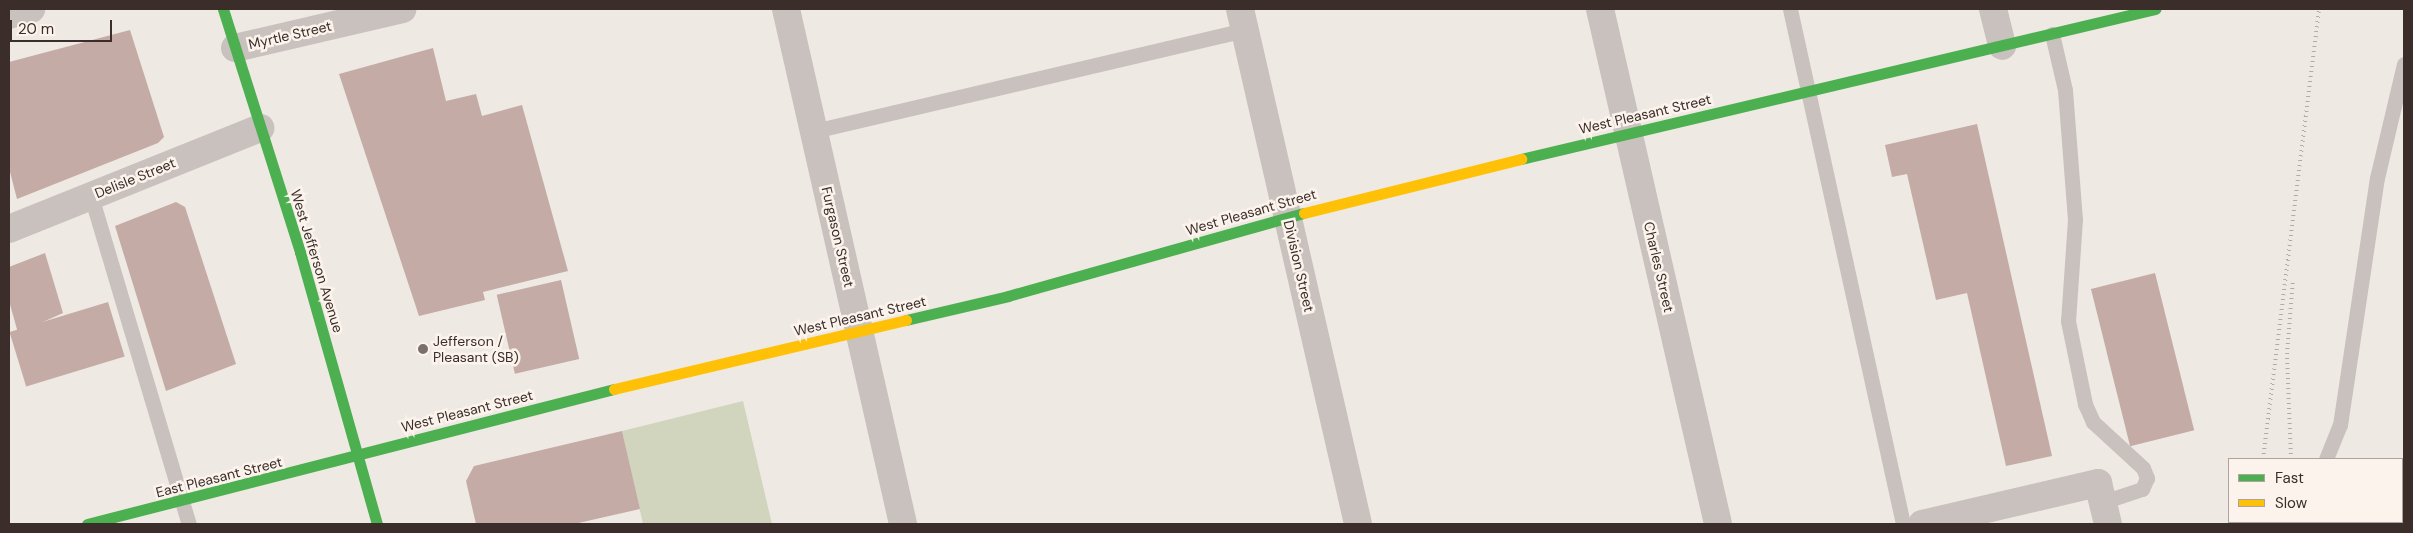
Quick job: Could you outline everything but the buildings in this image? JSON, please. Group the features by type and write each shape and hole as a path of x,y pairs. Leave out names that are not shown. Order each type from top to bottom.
{"street":[{"path":"9,15 31,9"},
{"name":"West Jefferson Avenue","path":"222,9 260,128 377,524"},
{"name":"Myrtle Street","path":"235,48 403,9"},
{"name":"Furgason Street","path":"786,9 903,524"},
{"name":"Charles Street","path":"1600,9 1718,524"},
{"path":"1993,9 2002,46"},
{"name":"West Pleasant Street","path":"358,456 448,429 1008,296 1288,218 1628,134 2156,9"},
{"name":"Division Street","path":"1243,19 1358,524"},
{"name":"Delisle Street","path":"9,229 260,128"},
{"name":"East Pleasant Street","path":"87,524 184,502 358,456"},
{"path":"1922,524 2103,503"}],"lane":[{"path":"1790,9 1806,92 1903,524"},
{"path":"814,131 1243,19"},
{"path":"2052,34 2065,90 2075,218 2068,322 2085,404 2093,422 2143,468 2147,478 2142,489 2103,503"},
{"path":"2326,458 2340,425 2377,178 2404,64"},
{"path":"90,196 190,524"}],"green space":[{"path":"743,401 772,524 643,524 622,431"}],"railway":[{"path":"2263,458 2319,9"},
{"path":"2291,458 2287,354 2293,280"}],"traffic: fast":[{"path":"223,9 300,252 377,524"},
{"path":"1521,159 2155,9"},
{"path":"906,320 1008,296 1304,213"},
{"path":"87,524 614,389"}],"traffic: slow":[{"path":"1304,213 1521,159"},
{"path":"614,389 906,320"}],"place":[{"name":"Jefferson / Pleasant (SB)","path":"423,349"}]}
